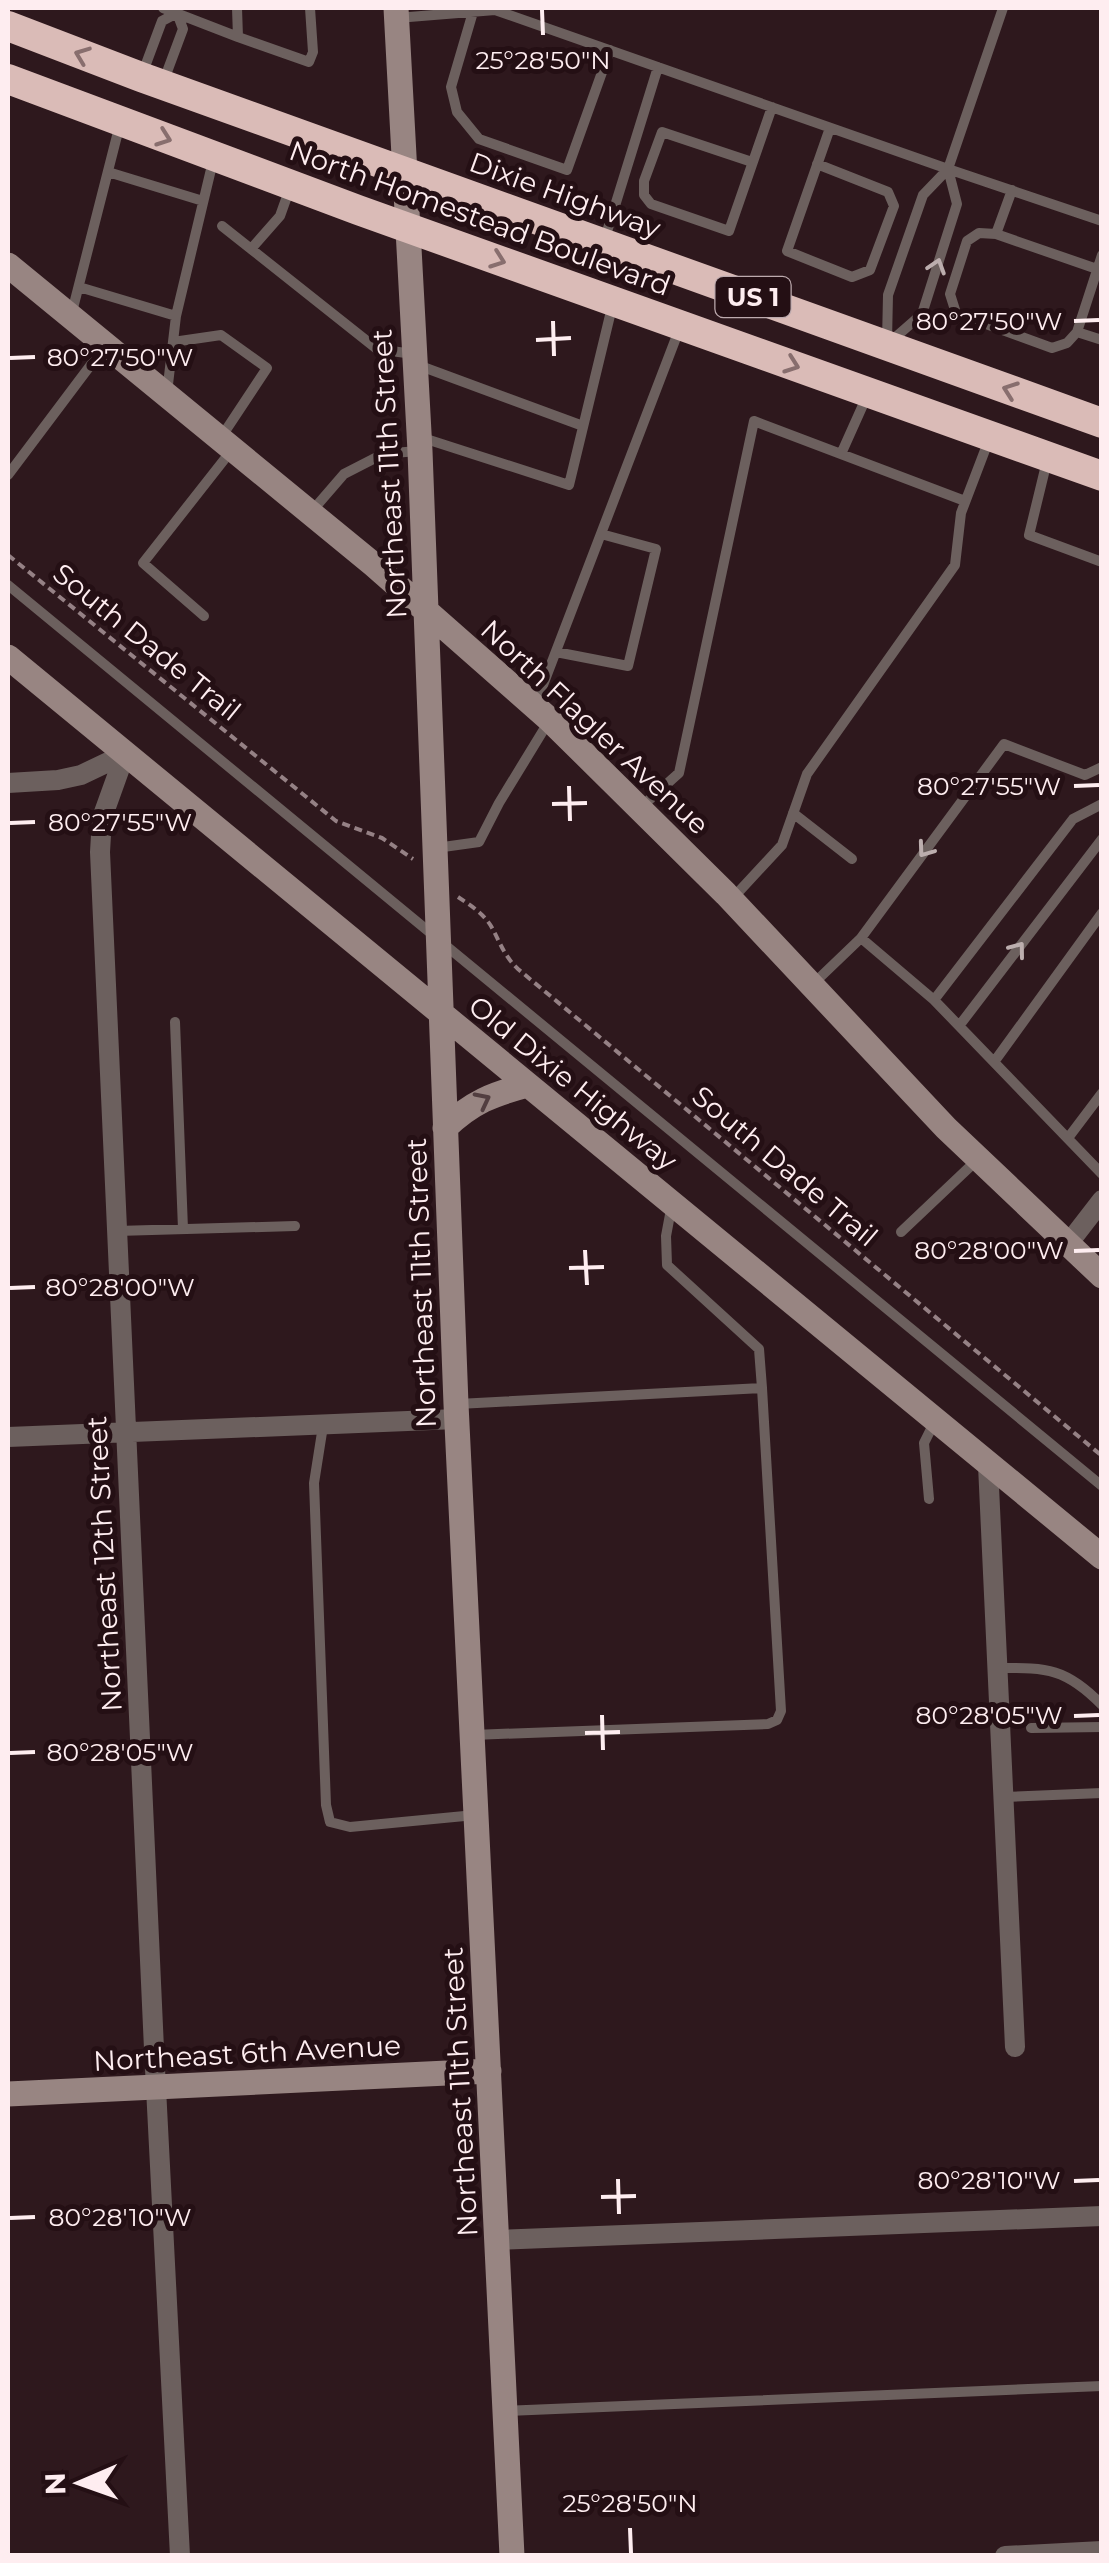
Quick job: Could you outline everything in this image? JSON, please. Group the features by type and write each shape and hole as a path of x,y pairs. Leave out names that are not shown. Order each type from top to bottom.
{"highway":[{"name":"Dixie Highway","path":"8,26 1102,422"},
{"name":"North Homestead Boulevard","path":"8,79 1102,476"},
{"path":"869,392 887,346"}],"street":[{"name":"Northeast 11th Street","path":"396,13 419,444 456,1412 512,2556"},
{"name":"North Flagler Avenue","path":"8,265 311,512 542,714 731,899 946,1128 1102,1276"},
{"name":"Old Dixie Highway","path":"8,656 1102,1557"},
{"path":"8,782 82,775 125,754"},
{"name":"Northeast 12th Street","path":"125,754 100,834 180,2556"},
{"path":"445,1128 485,1097 528,1085"},
{"path":"1068,1244 1102,1200"},
{"path":"8,1438 323,1426 456,1412"},
{"path":"988,1465 1015,2047"},
{"name":"Northeast 6th Avenue","path":"8,2094 489,2071"},
{"path":"496,2240 1102,2216"},
{"path":"1004,2556 1102,2551"}],"lane":[{"path":"163,8 309,62 313,52 310,8"},
{"path":"237,8 238,37"},
{"path":"887,346 888,295 923,195 948,169 1003,8"},
{"path":"472,10 451,87 457,112 478,139 567,170 610,50"},
{"path":"396,13 496,10 1102,221"},
{"path":"152,81 184,29 177,13"},
{"path":"152,81 162,21 177,13"},
{"path":"603,243 658,67"},
{"path":"752,162 662,132 644,182 644,195 651,204 728,231 772,108"},
{"path":"70,317 121,122"},
{"path":"817,164 888,192 894,206 870,270 852,277 787,251 817,164 830,128"},
{"path":"167,396 176,316 214,156"},
{"path":"887,346 922,314 958,204 948,169"},
{"path":"108,172 204,200"},
{"path":"251,250 280,216 292,185"},
{"path":"996,234 1012,190"},
{"path":"222,226 377,348 583,426"},
{"path":"1097,269 996,234 980,233 967,241 950,294 956,313 1052,348 1067,343 1077,332 1102,255"},
{"path":"79,287 176,316"},
{"path":"311,512 344,474 383,454 419,444 568,485 613,301"},
{"path":"436,848 479,842 542,714 556,652 681,325"},
{"path":"1077,332 1102,340"},
{"path":"173,342 221,335 267,368 226,444 143,562 204,616"},
{"path":"8,475 105,346"},
{"path":"841,454 869,392"},
{"path":"639,809 678,773 754,421 965,502"},
{"path":"731,899 782,845 807,774 955,565 961,513 990,436"},
{"path":"1048,457 1029,535 1102,562"},
{"path":"556,652 628,666 656,549 601,534"},
{"path":"8,585 1102,1486"},
{"path":"812,985 860,938 1004,744 1085,776 1102,766"},
{"path":"934,1000 1073,819 1102,804"},
{"path":"793,814 852,858"},
{"path":"959,1026 1102,840"},
{"path":"994,1062 1102,913"},
{"path":"860,938 934,1000 1102,1174"},
{"path":"175,1022 183,1230"},
{"path":"1068,1138 1102,1093"},
{"path":"902,1232 978,1159"},
{"path":"472,1735 768,1724 781,1711 759,1348 666,1265 672,1203"},
{"path":"116,1232 295,1226"},
{"path":"456,1412 762,1388"},
{"path":"929,1499 924,1443 936,1420"},
{"path":"323,1426 314,1483 326,1805 330,1822 350,1827 477,1815"},
{"path":"997,1668 1046,1668 1083,1686 1102,1705"},
{"path":"1031,1728 1102,1727"},
{"path":"1004,1797 1102,1793"},
{"path":"504,2411 1102,2386"}],"path":[{"name":"South Dade Trail","path":"8,556 336,821 382,838 410,856"},
{"name":"South Dade Trail","path":"457,896 484,916 503,952 518,969 1102,1456"}]}
